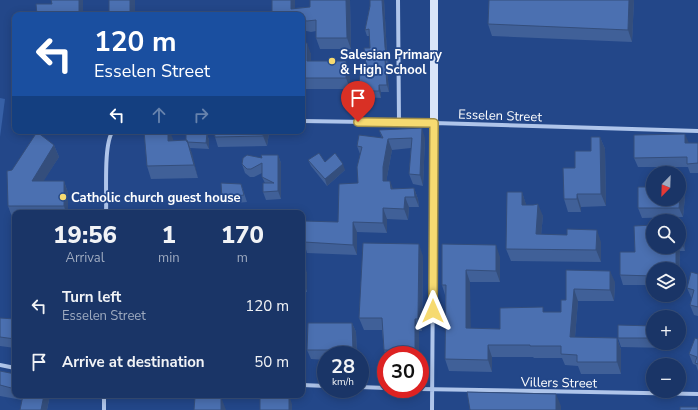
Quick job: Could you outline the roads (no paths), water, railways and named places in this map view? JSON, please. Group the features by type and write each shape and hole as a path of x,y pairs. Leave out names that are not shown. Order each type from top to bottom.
{"street":[{"path":"398,0 399,122"},
{"path":"432,410 434,0"},
{"name":"Esselen Street","path":"305,121 399,122 698,131"},
{"path":"106,210 107,145 112,134"},
{"path":"0,365 12,367"},
{"path":"305,385 317,386"},
{"name":"Villers Street","path":"432,389 698,394"},
{"path":"104,398 104,410"}],"place":[{"name":"Salesian Primary & High School","path":"332,61"},
{"name":"Catholic church guest house","path":"63,197"}]}
